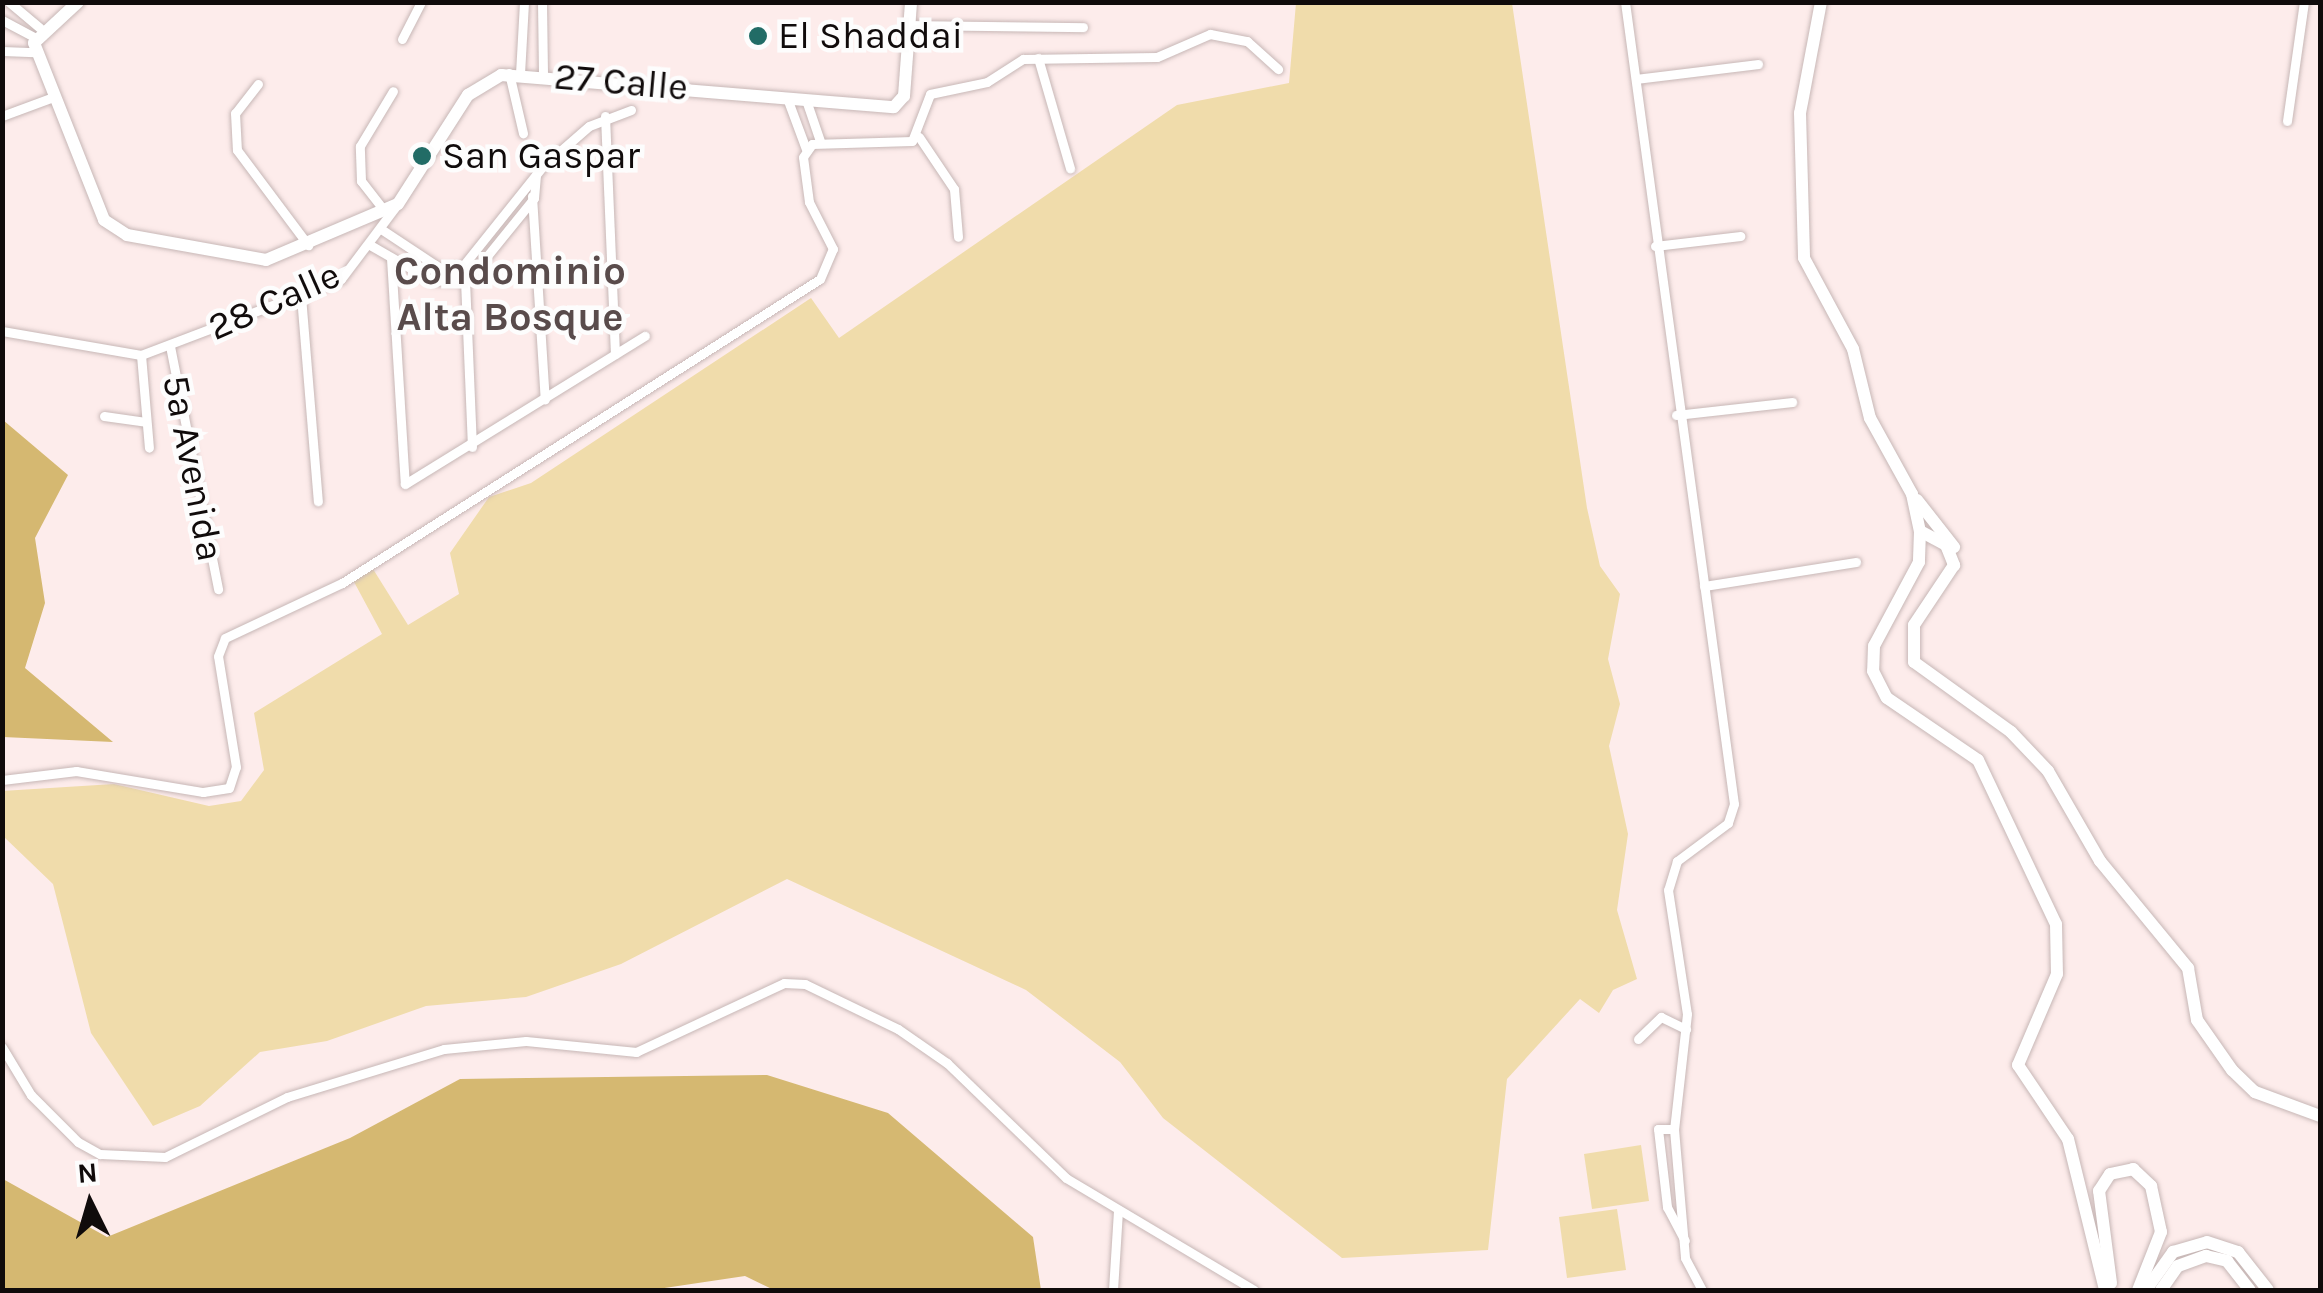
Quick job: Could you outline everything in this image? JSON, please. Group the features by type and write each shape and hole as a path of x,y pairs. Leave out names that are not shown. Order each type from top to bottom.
{"main road":[{"path":"78,2 60,20 37,33 36,52 115,230 256,259 308,245 398,204"},
{"path":"910,25 912,2"},
{"path":"1821,2 1800,113 1804,258 1912,494 1922,546 1874,646 1873,672 1888,698 1978,760 2056,924 2056,974 2018,1066 2068,1138 2109,1290"},
{"name":"27 Calle","path":"398,204 468,95 515,74 887,108 904,96 910,25"},
{"path":"1912,494 1952,544 1954,565 1914,625 1914,662 2011,732 2048,772 2100,862 2188,968 2197,1020 2232,1070 2255,1092 2320,1116"},
{"path":"1922,546 1946,545 1954,565"},
{"path":"2109,1290 2099,1191 2122,1168 2148,1180 2160,1222 2142,1290"},
{"path":"2142,1290 2173,1252 2207,1242 2238,1252 2268,1290"},
{"path":"2161,1290 2178,1266 2201,1256 2227,1261 2250,1290"}],"street":[{"path":"9,2 37,33"},
{"path":"402,39 421,2"},
{"path":"523,133 515,74 524,2"},
{"path":"542,2 543,76"},
{"path":"1626,2 1676,415 1734,804 1728,823 1689,846 1669,876 1686,1029 1674,1129 1685,1241"},
{"path":"2287,120 2304,2"},
{"path":"2,20 37,33"},
{"path":"910,25 1083,27"},
{"path":"958,237 954,189 919,137 930,94 1038,58 1157,57 1210,34 1247,41 1278,69"},
{"path":"2,51 36,52"},
{"path":"1038,58 1070,168"},
{"path":"1636,79 1758,64"},
{"path":"258,84 234,113 237,150 308,245"},
{"path":"383,209 362,181 360,146 393,91"},
{"path":"2,116 53,96"},
{"path":"2,780 76,770 203,792 229,788 236,767 218,656 225,638 342,584 820,279 832,249 812,212 806,149 787,98"},
{"path":"806,100 820,141"},
{"path":"462,267 536,174 605,116 631,110"},
{"path":"605,116 616,354"},
{"path":"806,149 820,141 919,137"},
{"path":"536,174 545,400"},
{"path":"522,188 534,198"},
{"path":"370,244 440,283 466,282 534,198"},
{"name":"28 Calle","path":"2,331 141,355 170,346 301,296 350,272 398,204"},
{"path":"381,230 440,268 462,267"},
{"path":"1655,246 1740,236"},
{"path":"392,258 400,482 472,446 645,336"},
{"path":"462,267 466,282 472,446"},
{"path":"301,296 318,501"},
{"name":"5a Avenida","path":"170,346 218,590"},
{"path":"141,355 149,448"},
{"path":"1676,415 1792,402"},
{"path":"104,416 146,422"},
{"path":"1704,586 1856,562"},
{"path":"2,1047 31,1095 78,1142 100,1154 165,1157 287,1098 444,1049 526,1041 636,1052 784,984 805,984 947,1063 1028,1149 1118,1211 1254,1290"},
{"path":"1638,1039 1661,1017 1686,1029"},
{"path":"1674,1129 1658,1129 1667,1207 1685,1241 1702,1290"},
{"path":"1113,1290 1118,1211"}],"shaded area":[{"path":"1296,3 1512,3 1587,508 1600,566 1620,594 1608,659 1620,704 1609,746 1628,834 1617,910 1637,979 1613,990 1599,1013 1580,999 1507,1079 1488,1250 1342,1258 1163,1118 1120,1062 1026,990 787,879 621,964 526,997 426,1006 327,1041 260,1052 200,1106 153,1126 91,1033 53,884 3,836 2,791 114,784 209,806 241,801 264,770 254,713 382,634 353,580 373,569 408,625 459,594 450,553 489,497 531,483 811,298 839,338 1177,105 1289,83"},
{"path":"3,420 68,475 35,538 45,603 25,668 113,742 3,737"},
{"path":"767,1075 888,1113 1033,1237 1041,1290 774,1290 745,1276 651,1290 3,1290 3,1179 107,1237 350,1138 460,1079"},
{"path":"1641,1145 1649,1201 1592,1209 1584,1154"},
{"path":"1617,1209 1626,1270 1567,1278 1559,1217"}],"place":[{"name":"El Shaddai","path":"758,36"},
{"name":"San Gaspar","path":"422,156"}],"district":[{"name":"Condominio Alta Bosque","path":"510,294"}]}
